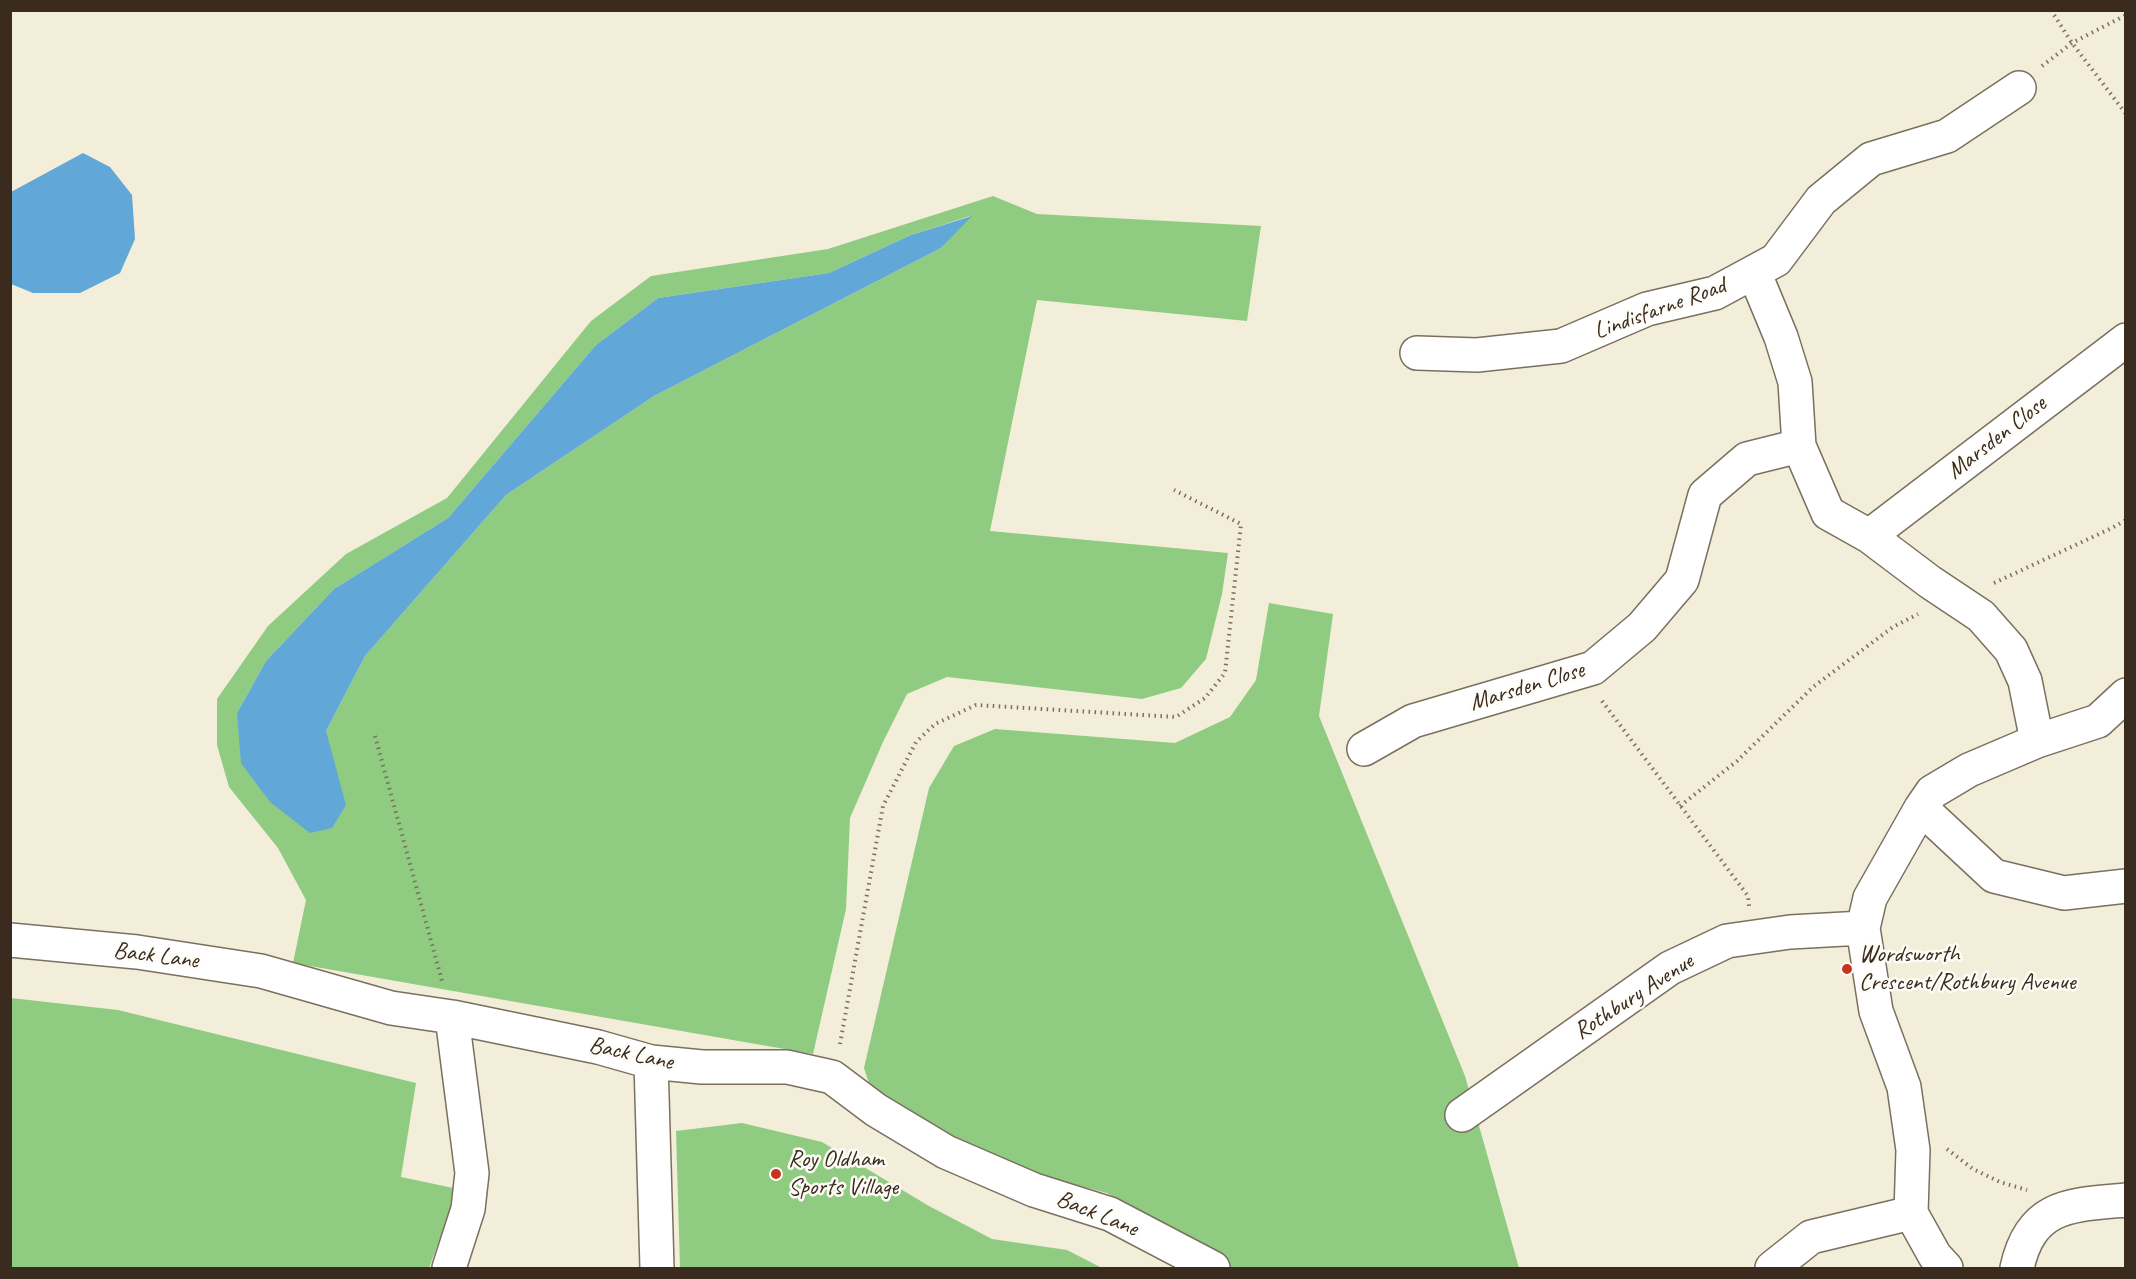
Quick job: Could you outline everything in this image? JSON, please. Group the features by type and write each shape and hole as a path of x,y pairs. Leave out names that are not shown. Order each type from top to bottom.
{"street":[{"name":"Lindisfarne Road","path":"1417,353 1477,355 1561,346 1647,309 1715,293 1776,261 1821,200 1871,159 1947,136 2019,88"},
{"path":"1754,272 1781,337 1795,382 1799,446 1828,513 1869,536 1981,616 2011,650 2025,681 2037,741"},
{"name":"Marsden Close","path":"1869,536 2126,339"},
{"name":"Marsden Close","path":"1364,748 1413,721 1593,668 1642,627 1682,580 1705,495 1747,459 1799,446"},
{"path":"1946,1269 1935,1256 1911,1213 1912,1139 1904,1087 1876,1011 1863,928 1869,898 1932,792 1970,770 2037,741 2098,721 2126,695"},
{"path":"1921,808 1994,876 2064,893 2126,886"},
{"name":"Rothbury Avenue","path":"1462,1115 1670,968 1727,941 1790,932 1863,928"},
{"name":"Back Lane","path":"10,940 137,952 261,970 391,1008 452,1017 598,1047 651,1062 702,1067 787,1067 832,1077 876,1110 946,1152 1034,1190 1110,1214 1213,1269"},
{"path":"449,1269 468,1209 472,1173 452,1017"},
{"path":"651,1062 657,1269"},
{"path":"2017,1269 2021,1249 2042,1219 2073,1205 2126,1200"},
{"path":"1772,1269 1811,1237 1911,1213"}],"path":[{"path":"2051,10 2072,43 2126,114"},
{"path":"2019,88 2048,61 2072,43 2126,15"},
{"path":"832,1077 846,1017 883,806 916,742 935,724 976,705 1176,717 1204,698 1225,673 1241,524 1174,490"},
{"path":"1680,806 1737,761 1813,687 1893,627 1944,601 1956,600 2126,520"},
{"path":"1580,672 1748,896 1754,937"},
{"path":"375,736 452,1017"},
{"path":"1912,1139 1933,1142 1950,1150 1973,1169 2000,1182 2027,1190 2047,1216"}],"green space":[{"path":"993,196 1037,214 1261,226 1247,321 1037,300 990,531 1228,553 1222,594 1206,659 1181,688 1142,699 947,677 907,694 850,818 846,909 813,1054 293,963 306,900 278,848 229,787 217,745 217,699 268,626 346,554 447,498 591,321 651,276 828,249","holes":["970,216 941,248 654,396 506,495 365,656 326,731 237,713 266,661 334,589 448,518 596,345 658,298 829,273 911,235"]},
{"path":"1269,603 1333,614 1319,716 1465,1076 1519,1268 1230,1268 1107,1193 952,1150 871,1090 864,1068 929,788 954,746 995,729 1175,743 1230,717 1256,680"},
{"path":"11,998 118,1010 416,1083 401,1177 458,1189 429,1268 11,1268"},
{"name":"Roy Oldham Sports Village","path":"742,1123 822,1142 929,1206 992,1239 1067,1250 1102,1268 680,1268 676,1131"}],"water":[{"path":"83,153 110,167 132,195 135,239 120,273 80,293 33,293 11,284 11,192"},
{"path":"972,216 941,248 654,396 506,495 365,656 326,731 346,805 332,828 310,833 270,802 241,763 237,713 266,661 334,589 448,518 596,345 658,298 829,273 911,235"}],"place":[{"name":"Wordsworth Crescent/Rothbury Avenue","path":"1847,969"},
{"name":"Roy Oldham Sports Village","path":"776,1174"}]}
